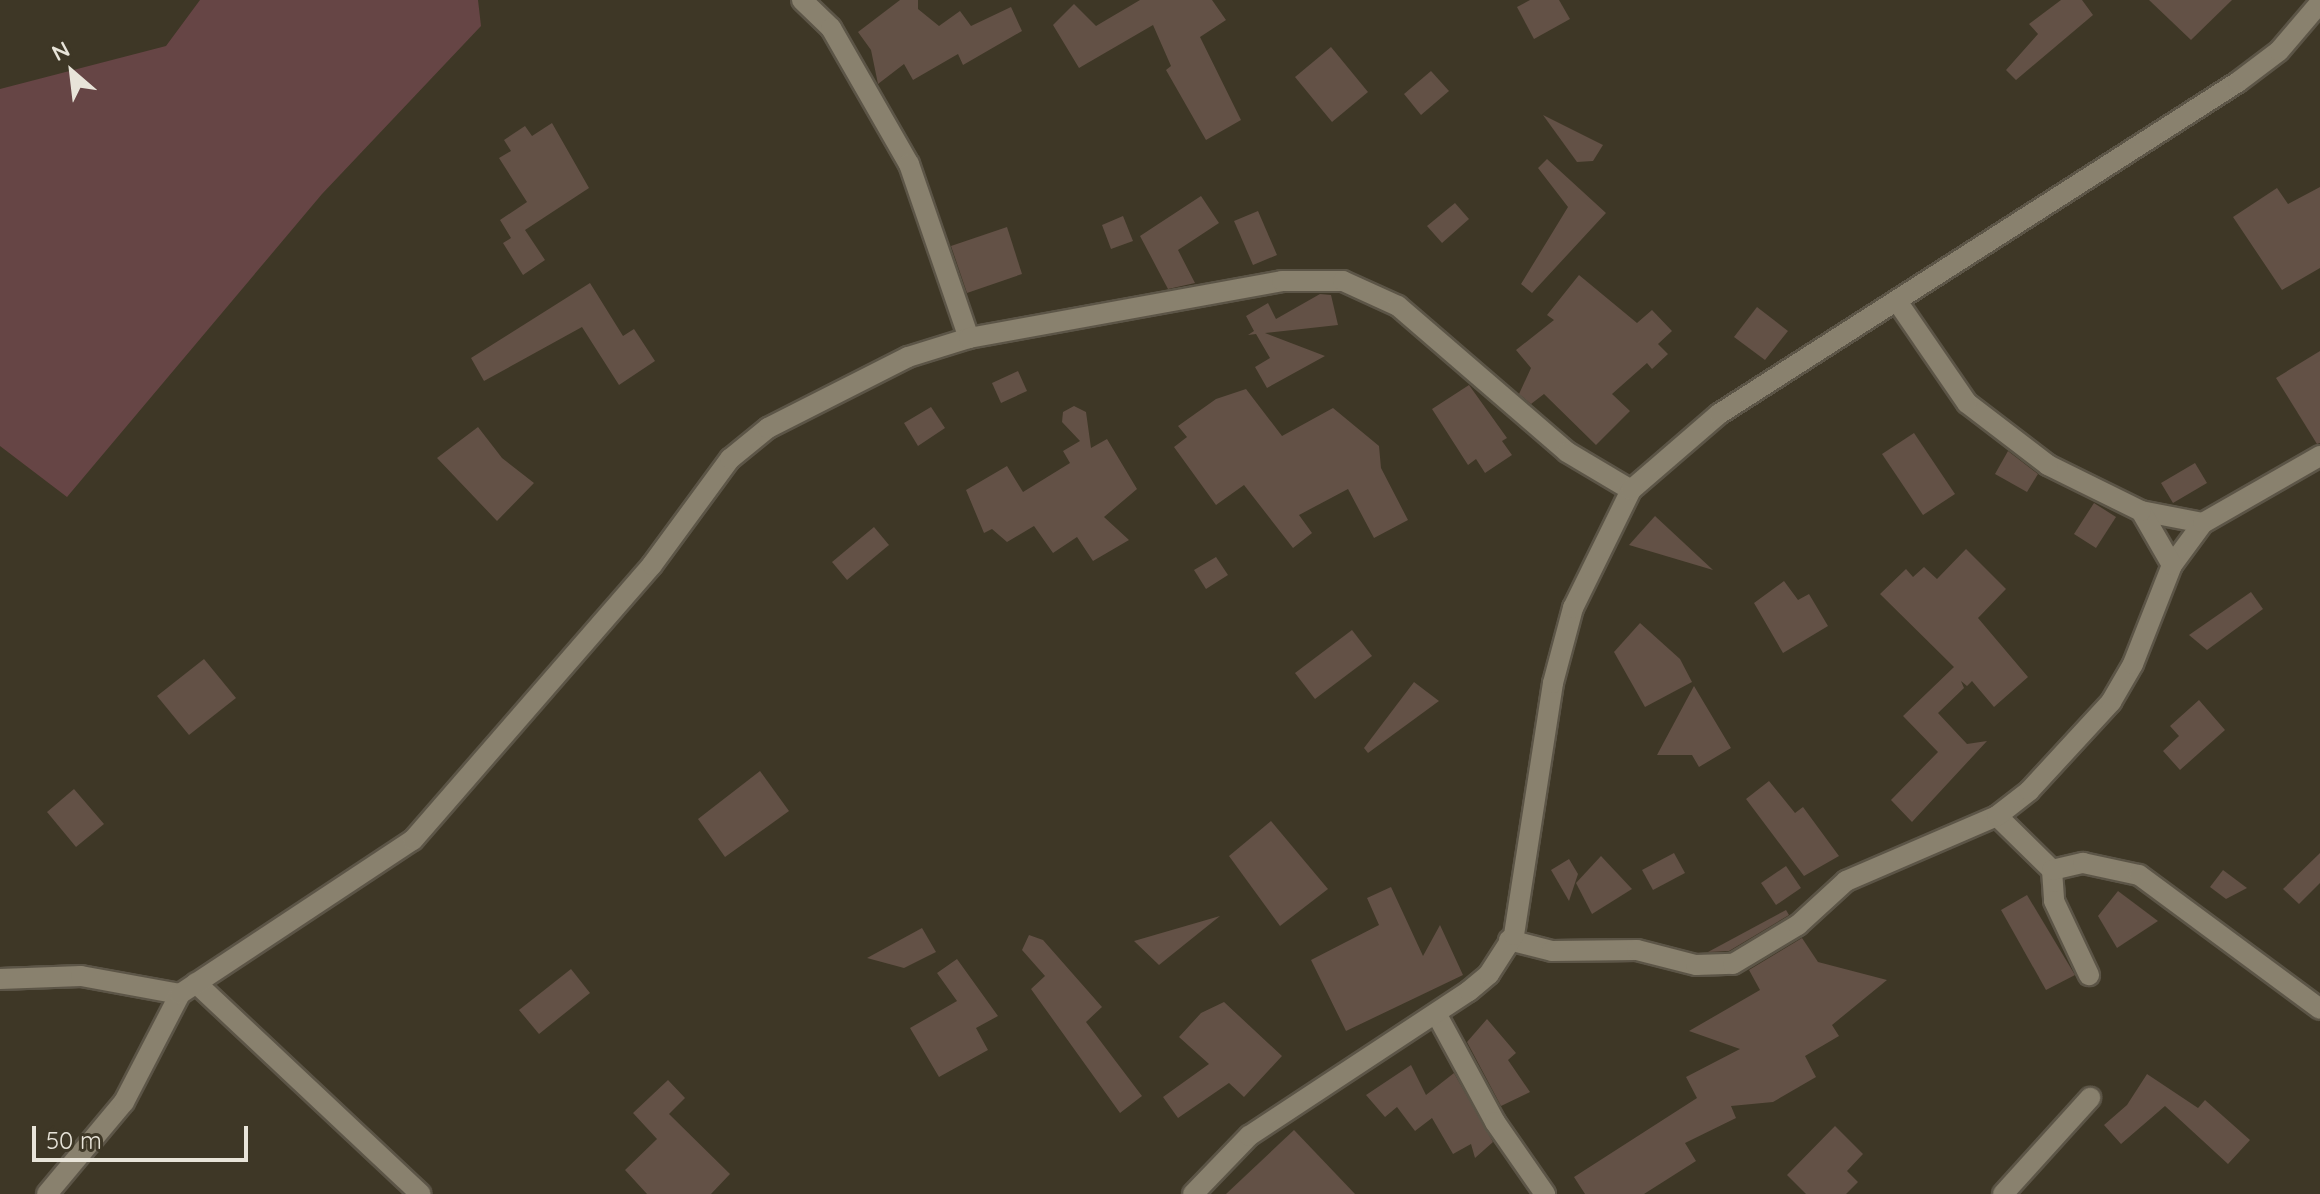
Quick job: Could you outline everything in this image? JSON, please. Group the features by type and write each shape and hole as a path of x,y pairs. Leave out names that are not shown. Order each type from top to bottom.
{"street":[{"path":"802,0 831,28 909,164 969,338"},
{"path":"1193,1194 1249,1136 1330,1078 1437,1015 1489,974 1521,914 1553,683 1573,608 1631,490 1719,414 2238,82 2279,51 2320,3"},
{"path":"47,1194 124,1102 188,989 413,840 652,565 702,489 745,444 839,389 969,338 1282,281 1343,281 1398,306 1567,452 1631,490"},
{"path":"1897,301 1967,403 2048,465 2141,511 2203,523"},
{"path":"1509,940 1552,951 1637,950 1720,968 1765,950 1846,881 1997,816 2111,702 2133,664 2172,565 2203,523 2320,456"},
{"path":"2141,511 2172,565"},
{"path":"1997,816 2052,870 2054,901 2089,975"},
{"path":"2052,870 2083,863 2139,875 2320,1009"},
{"path":"0,979 81,976 188,989 421,1194"},
{"path":"1437,1015 1495,1122 1545,1194"},
{"path":"2003,1194 2090,1098"}],"shaded area":[{"path":"200,0 478,0 481,26 322,194 67,497 0,446 0,89 166,46"}],"building":[{"path":"900,0 918,0 918,9 939,26 960,11 971,26 1011,7 1022,31 963,65 958,54 913,80 904,64 878,84 871,50 858,32"},
{"path":"1140,0 1212,0 1226,20 1200,37 1241,120 1206,140 1166,70 1171,66 1153,25 1079,68 1053,25 1074,4 1096,26"},
{"path":"1530,0 1559,0 1570,19 1534,39 1517,7"},
{"path":"2061,0 2082,0 2093,15 2016,80 2006,70 2038,34 2029,24"},
{"path":"2149,0 2232,0 2191,40"},
{"path":"1331,47 1368,92 1332,122 1295,77"},
{"path":"1431,71 1449,91 1421,115 1404,94"},
{"path":"1543,115 1603,145 1593,161 1577,162"},
{"path":"552,123 589,188 525,230 545,260 523,275 503,243 511,238 500,220 527,202 499,158 511,151 504,140 525,126 532,136"},
{"path":"1547,159 1606,213 1532,293 1521,284 1568,207 1538,168"},
{"path":"2320,187 2320,268 2282,290 2233,217 2277,188 2288,204"},
{"path":"1201,196 1219,223 1178,250 1195,283 1168,289 1140,236"},
{"path":"1455,203 1469,219 1442,243 1427,226"},
{"path":"1258,211 1277,255 1253,265 1234,221"},
{"path":"1123,216 1133,241 1111,249 1102,225"},
{"path":"1007,227 1022,274 967,293 951,246"},
{"path":"1579,275 1637,323 1652,310 1672,331 1658,344 1668,354 1652,369 1647,363 1612,394 1630,411 1596,445 1544,394 1531,404 1519,394 1531,368 1516,350 1554,320 1547,315"},
{"path":"590,283 623,336 634,329 655,361 619,385 582,327 484,381 471,358"},
{"path":"1320,294 1331,295 1338,325 1265,333 1325,356 1267,388 1255,367 1270,358 1256,334 1248,335 1254,331 1246,316 1268,303 1276,319"},
{"path":"1757,307 1788,331 1765,360 1734,337"},
{"path":"2320,351 2320,443 2317,444 2276,378"},
{"path":"1018,371 1027,391 1001,403 992,383"},
{"path":"1469,385 1507,438 1502,441 1512,455 1485,473 1476,459 1468,465 1432,409"},
{"path":"1246,389 1282,436 1333,408 1379,446 1381,468 1408,520 1374,538 1348,489 1299,515 1312,533 1293,548 1244,485 1216,505 1174,447 1187,437 1178,426 1216,399"},
{"path":"1074,406 1086,412 1091,448 1107,439 1137,489 1104,517 1129,540 1093,561 1077,537 1053,553 1034,526 1007,542 992,529 984,533 966,490 1007,466 1023,492 1070,463 1063,451 1080,441 1062,422 1063,412"},
{"path":"931,407 945,428 918,446 904,423"},
{"path":"478,427 502,458 534,483 497,521 437,458"},
{"path":"1914,433 1955,494 1923,515 1882,454"},
{"path":"2008,451 2038,474 2027,492 1995,474"},
{"path":"2195,463 2207,483 2173,503 2161,483"},
{"path":"2094,503 2116,517 2096,548 2074,534"},
{"path":"1655,516 1713,570 1629,545"},
{"path":"874,527 889,545 847,580 832,562"},
{"path":"1966,549 2006,589 1978,618 2028,677 1994,707 1972,681 1967,686 1961,681 1964,688 1938,713 1967,744 1987,741 1912,822 1891,800 1938,752 1903,716 1954,667 1880,594 1906,569 1913,577 1924,567 1937,579"},
{"path":"1216,557 1228,575 1206,589 1194,570"},
{"path":"1784,581 1798,600 1809,594 1828,626 1783,653 1754,603"},
{"path":"2251,592 2263,609 2207,650 2189,635"},
{"path":"1640,623 1680,659 1692,682 1645,707 1614,652"},
{"path":"1352,630 1372,656 1315,699 1295,673"},
{"path":"204,659 236,698 189,735 157,696"},
{"path":"1414,682 1439,701 1368,753 1364,748"},
{"path":"1694,686 1731,748 1699,767 1692,755 1657,755"},
{"path":"2199,700 2225,730 2180,770 2163,751 2179,736 2170,726"},
{"path":"760,771 789,811 725,857 698,819"},
{"path":"1769,781 1795,813 1803,807 1839,856 1804,876 1746,799"},
{"path":"74,789 104,824 76,847 47,812"},
{"path":"1271,821 1328,889 1280,926 1229,856"},
{"path":"1674,853 1685,873 1653,890 1642,870"},
{"path":"2320,853 2320,883 2299,904 2283,889"},
{"path":"1601,856 1632,889 1592,914 1576,883"},
{"path":"1569,859 1578,874 1569,901 1551,870"},
{"path":"1786,866 1801,888 1776,905 1761,883"},
{"path":"2223,870 2247,888 2226,899 2210,887"},
{"path":"1391,887 1423,956 1440,925 1463,975 1346,1031 1311,960 1379,925 1367,898"},
{"path":"2118,891 2158,921 2117,948 2098,916"},
{"path":"2027,895 2075,975 2046,990 2001,910"},
{"path":"1786,910 1789,915 1729,951 1708,952"},
{"path":"1220,916 1159,965 1134,941"},
{"path":"922,928 936,952 904,968 867,958"},
{"path":"1029,935 1043,940 1102,1007 1086,1022 1142,1096 1120,1113 1031,989 1045,976 1022,950"},
{"path":"1802,938 1818,962 1887,980 1832,1025 1839,1036 1805,1056 1816,1077 1773,1102 1731,1106 1736,1118 1685,1143 1696,1161 1644,1194 1585,1194 1574,1177 1697,1098 1686,1077 1740,1049 1689,1031 1760,990 1749,970"},
{"path":"957,959 998,1016 976,1028 988,1050 939,1077 910,1028 957,1001 937,973"},
{"path":"571,969 590,993 539,1034 519,1010"},
{"path":"1224,1002 1282,1056 1244,1097 1229,1083 1178,1118 1163,1097 1209,1064 1179,1037 1201,1013"},
{"path":"1487,1019 1516,1053 1508,1060 1530,1092 1501,1106 1467,1042"},
{"path":"1411,1065 1426,1095 1454,1073 1493,1142 1475,1158 1471,1144 1453,1154 1432,1118 1415,1131 1397,1107 1385,1117 1366,1095"},
{"path":"2147,1074 2198,1108 2205,1100 2250,1140 2228,1164 2165,1106 2121,1144 2104,1125 2127,1105"},
{"path":"668,1080 685,1098 669,1114 730,1174 711,1194 647,1194 625,1170 657,1139 633,1113"},
{"path":"1835,1126 1863,1154 1847,1171 1858,1182 1846,1194 1806,1194 1787,1175"},
{"path":"1294,1130 1355,1194 1226,1194"}]}
